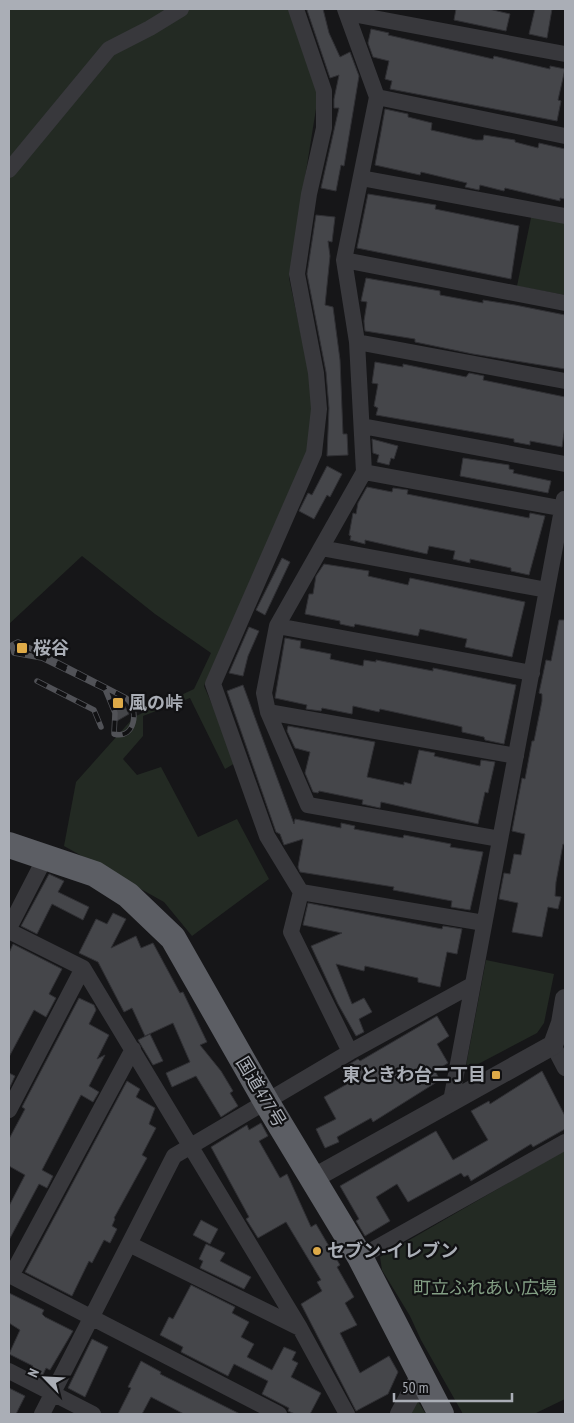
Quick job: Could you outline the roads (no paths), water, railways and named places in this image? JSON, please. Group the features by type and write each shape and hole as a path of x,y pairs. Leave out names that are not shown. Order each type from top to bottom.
{"highway":[{"name":"国道477号","path":"9,845 96,874 128,895 173,938 267,1103 360,1257 422,1372 442,1414"}],"street":[{"path":"9,170 109,49 150,28 181,9"},
{"path":"296,9 324,91 324,128 309,194 297,274 316,373 319,409 314,454 213,684 267,836 301,892 291,932 350,1052"},
{"path":"346,11 565,54"},
{"path":"346,11 377,97 344,260 357,342 364,472 277,626 264,693 268,712 308,805 500,839"},
{"path":"377,97 565,136"},
{"path":"361,178 565,216"},
{"path":"344,260 565,303"},
{"path":"357,342 565,381"},
{"path":"362,426 565,464"},
{"path":"364,472 564,506 451,1101"},
{"path":"321,548 547,590"},
{"path":"277,626 532,673"},
{"path":"268,712 516,756"},
{"path":"46,856 9,930 83,968 300,1328 347,1414"},
{"path":"301,892 484,923"},
{"path":"9,1110 83,968"},
{"path":"42,1414 174,1156 267,1103 350,1052 472,986"},
{"path":"314,1178 553,1045 563,1023 565,999"},
{"path":"553,1045 565,1068"},
{"path":"133,1049 10,1276 279,1414"},
{"path":"360,1257 565,1142"},
{"path":"129,1244 300,1328"},
{"path":"9,1371 93,1414"},
{"path":"400,1414 422,1372"}],"railway":[{"path":"18,642 126,698 133,709 134,716 131,728 121,735 114,734 115,713 105,689 42,658 14,653 12,645 18,642"},
{"path":"37,681 94,710 101,727"}],"place":[{"name":"桜谷","path":"22,648"},
{"name":"風の峠","path":"118,703"},
{"name":"東ときわ台二丁目","path":"496,1075"},
{"name":"セブン-イレブン","path":"317,1251"}],"park label":[{"name":"町立ふれあい広場","path":"485,1288"}]}
